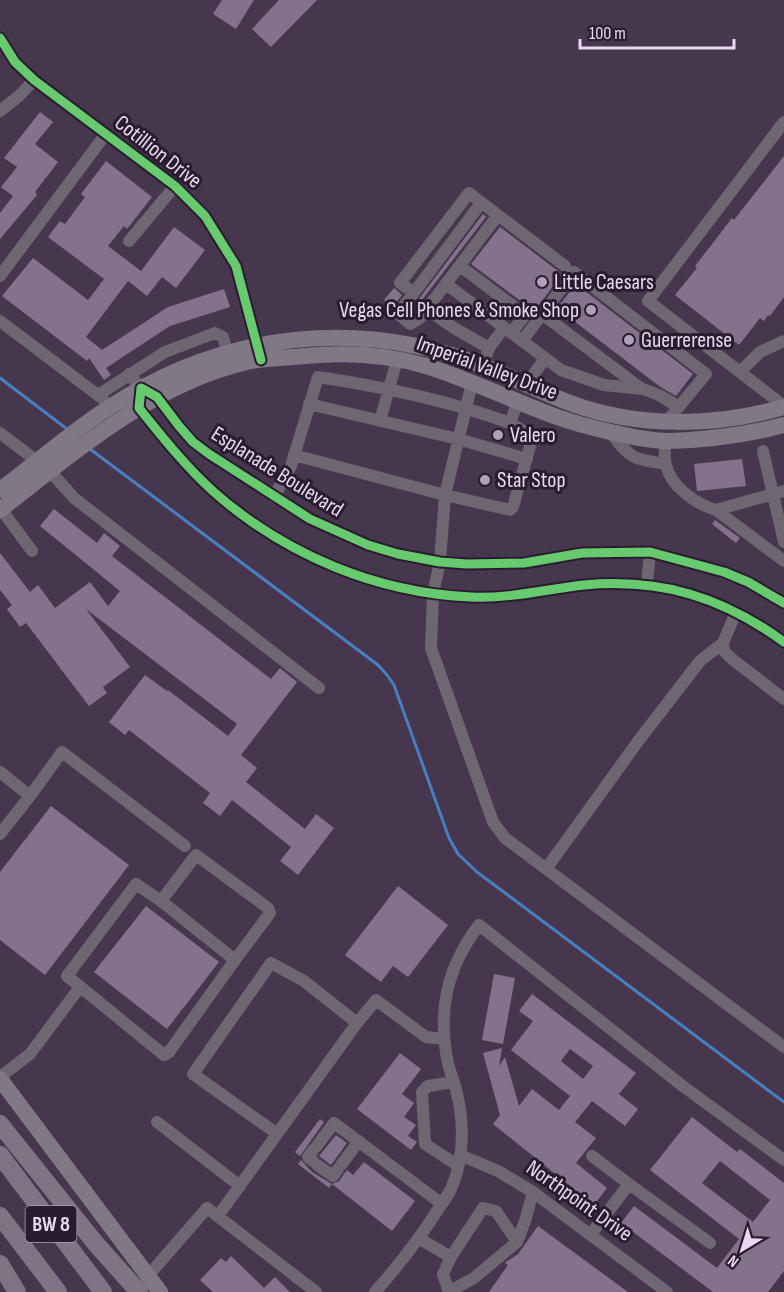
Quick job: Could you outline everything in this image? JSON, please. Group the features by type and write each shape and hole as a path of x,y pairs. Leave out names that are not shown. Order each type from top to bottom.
{"highway":[{"path":"0,1124 96,1244 143,1284"},
{"name":"BW 8","path":"0,1155 103,1292"},
{"name":"BW 8","path":"0,1216 58,1292"},
{"path":"0,1264 17,1292"}],"main road":[{"name":"Imperial Valley Drive","path":"99,425 112,406 141,388 183,368 227,352 259,352 348,345 406,344 484,366 570,403 611,415 667,422 735,417 763,413 784,406"},
{"name":"Imperial Valley Drive","path":"348,345 425,366 558,417 665,441 729,437 784,425"},
{"name":"Imperial Valley Drive","path":"0,509 44,467 99,425 140,408 157,397 202,377 247,362 259,352"},
{"path":"518,400 526,384"},
{"path":"665,441 667,422"},
{"name":"Imperial Valley Drive","path":"0,490 44,467"},
{"path":"0,1078 143,1284 160,1292"}],"street":[{"name":"Cotillion Drive","path":"0,39 15,62 34,80 175,186 205,216 236,266 259,352"},
{"path":"0,111 34,80"},
{"path":"784,122 648,301 784,406"},
{"path":"0,276 105,135"},
{"path":"129,241 175,186"},
{"path":"410,324 398,315 412,292 400,283 468,193 565,266"},
{"path":"406,344 410,324 420,318 498,215"},
{"path":"460,266 525,315 512,334"},
{"path":"484,366 489,348 542,314 574,272 706,374 667,422"},
{"path":"446,284 561,370 604,385 643,389 679,407"},
{"path":"427,309 489,348"},
{"path":"542,314 643,389"},
{"path":"0,321 112,406"},
{"path":"98,395 165,351 216,333 223,337 227,352"},
{"path":"740,372 760,352 784,341"},
{"path":"526,384 545,359"},
{"path":"380,421 397,360"},
{"path":"129,374 141,388 140,408"},
{"path":"274,497 291,466 294,455 309,404 318,377 389,388 465,406 510,423 532,436 513,507 510,510 294,455"},
{"path":"472,383 445,495 440,562 433,593 431,648 493,822 505,838 784,1047"},
{"name":"Esplanade Boulevard","path":"141,388 157,397 193,442 310,519 368,545 398,554 440,562 488,564 524,563 582,554 650,552 724,572 748,582 784,603"},
{"path":"510,423 518,400"},
{"path":"309,404 458,439 527,459"},
{"name":"Esplanade Boulevard","path":"140,408 174,451 215,492 273,536 326,564 362,577 433,593 472,597 585,585 647,584 716,602 749,618 784,642"},
{"path":"608,430 627,454 634,459 665,464"},
{"path":"0,433 44,467 74,498 319,688"},
{"path":"665,441 665,464 669,475 678,486 704,506 716,510 784,561"},
{"path":"764,451 779,492 784,542"},
{"path":"716,510 779,492"},
{"path":"0,509 32,551"},
{"path":"647,584 650,552"},
{"path":"546,869 639,740 700,661 723,643 736,612"},
{"path":"723,643 724,651 732,659 784,699"},
{"path":"0,834 62,752 185,846"},
{"path":"0,772 30,796"},
{"path":"161,901 196,855 268,908 270,913 169,1052 164,1055 67,976 136,884 235,960"},
{"path":"375,1292 420,1239 453,1185 462,1128 444,1039 443,1012 451,971 464,945 479,925 684,1087 784,1160"},
{"path":"276,1133 193,1074 271,963 304,981 357,1023"},
{"path":"0,1078 30,1054 80,987"},
{"path":"218,1216 276,1133 376,1000 426,1037 444,1039"},
{"name":"Northpoint Drive","path":"454,1082 428,1086 422,1092 425,1144 458,1160 498,1171 591,1234 652,1287 667,1292"},
{"path":"157,1122 240,1186"},
{"path":"359,1141 333,1176 315,1156 334,1123 359,1141 441,1204"},
{"path":"592,1156 710,1243"},
{"path":"591,1234 629,1184"},
{"path":"517,1242 496,1211 483,1208 451,1257 443,1274 448,1292 474,1278 517,1242 532,1192"},
{"path":"143,1284 207,1208 316,1292"},
{"path":"420,1239 451,1257"}],"building":[{"path":"222,0 254,0 236,29 213,14"},
{"path":"279,0 317,0 271,47 252,29"},
{"path":"40,112 53,122 35,144 58,162 35,192 37,195 0,239 0,213 13,196 1,187 17,167 4,158"},
{"path":"784,156 784,297 770,316 768,315 764,321 760,318 739,345 675,295 732,218 734,220"},
{"path":"106,161 152,197 127,229 124,226 108,246 141,271 174,227 205,250 176,288 162,277 147,296 128,281 86,337 102,350 168,307 224,289 230,307 170,326 106,368 111,375 104,380 89,358 87,361 2,296 33,258 88,300 104,279 48,237 60,221 65,224 85,197 81,194"},
{"path":"483,214 486,217 411,314 409,312"},
{"path":"500,227 562,274 533,313 530,308 471,264"},
{"path":"576,284 693,374 676,396 659,386 557,308"},
{"path":"394,288 402,295 393,307 384,300"},
{"path":"742,459 746,486 697,491 694,464"},
{"path":"54,509 97,543 104,533 120,546 112,556 271,679 280,668 297,682 241,755 257,768 246,782 305,829 316,814 334,828 298,875 280,861 291,847 232,800 220,816 203,803 210,793 129,730 125,735 109,722 145,675 228,736 237,724 86,609 130,667 103,687 107,693 89,706 26,623 20,627 7,609 12,605 0,590 0,553 30,592 38,585 55,608 90,582 108,606 120,591 40,526"},
{"path":"715,520 740,538 736,543 712,524"},
{"path":"51,806 129,865 45,975 0,940 0,872"},
{"path":"398,886 448,925 408,977 393,966 381,982 345,955"},
{"path":"146,906 219,962 167,1029 94,972"},
{"path":"494,974 515,978 503,1044 482,1040"},
{"path":"532,994 636,1073 619,1094 638,1109 625,1126 592,1101 575,1122 596,1138 576,1163 607,1188 594,1205 493,1124 500,1115 483,1053 502,1048 499,1066 505,1057 519,1106 532,1089 559,1110 570,1096 511,1050 533,1021 519,1011","holes":["570,1049 593,1066 583,1079 561,1061"]},
{"path":"400,1053 421,1069 402,1094 414,1103 404,1117 416,1125 408,1136 417,1142 411,1150 357,1109"},
{"path":"692,1117 737,1152 740,1149 784,1183 784,1271 768,1292 713,1292 621,1223 634,1206 717,1268 739,1239 650,1170","holes":["720,1161 770,1200 753,1222 702,1183"]},
{"path":"320,1119 324,1122 300,1156 295,1152"},
{"path":"336,1135 347,1143 331,1165 319,1156"},
{"path":"301,1160 312,1172 332,1184 329,1188 298,1164"},
{"path":"364,1162 415,1201 392,1231 332,1184 339,1181 347,1170 353,1175"},
{"path":"538,1226 628,1292 489,1292 508,1265 505,1263 518,1254"},
{"path":"231,1256 264,1288 275,1277 290,1292 213,1292 200,1280 221,1258 226,1262"}],"waterway":[{"path":"0,378 67,429"},
{"path":"90,449 378,665 394,685 449,838 458,854 477,872 784,1102"}],"cycle path":[{"path":"0,38 15,62 34,80 175,186 205,216 236,266 261,360"},
{"path":"784,603 748,582 724,572 650,552 582,553 524,563 467,564 440,562 398,554 368,545 310,519 209,454 193,442 157,397 141,388 139,408 185,463 215,493 272,535 334,567 401,588 471,597 499,597 584,585 612,584 665,588 714,602 761,626 784,642"}],"place":[{"name":"Little Caesars","path":"542,282"},
{"name":"Vegas Cell Phones & Smoke Shop","path":"591,310"},
{"name":"Guerrerense","path":"629,340"},
{"name":"Valero","path":"498,435"},
{"name":"Star Stop","path":"485,480"}]}
